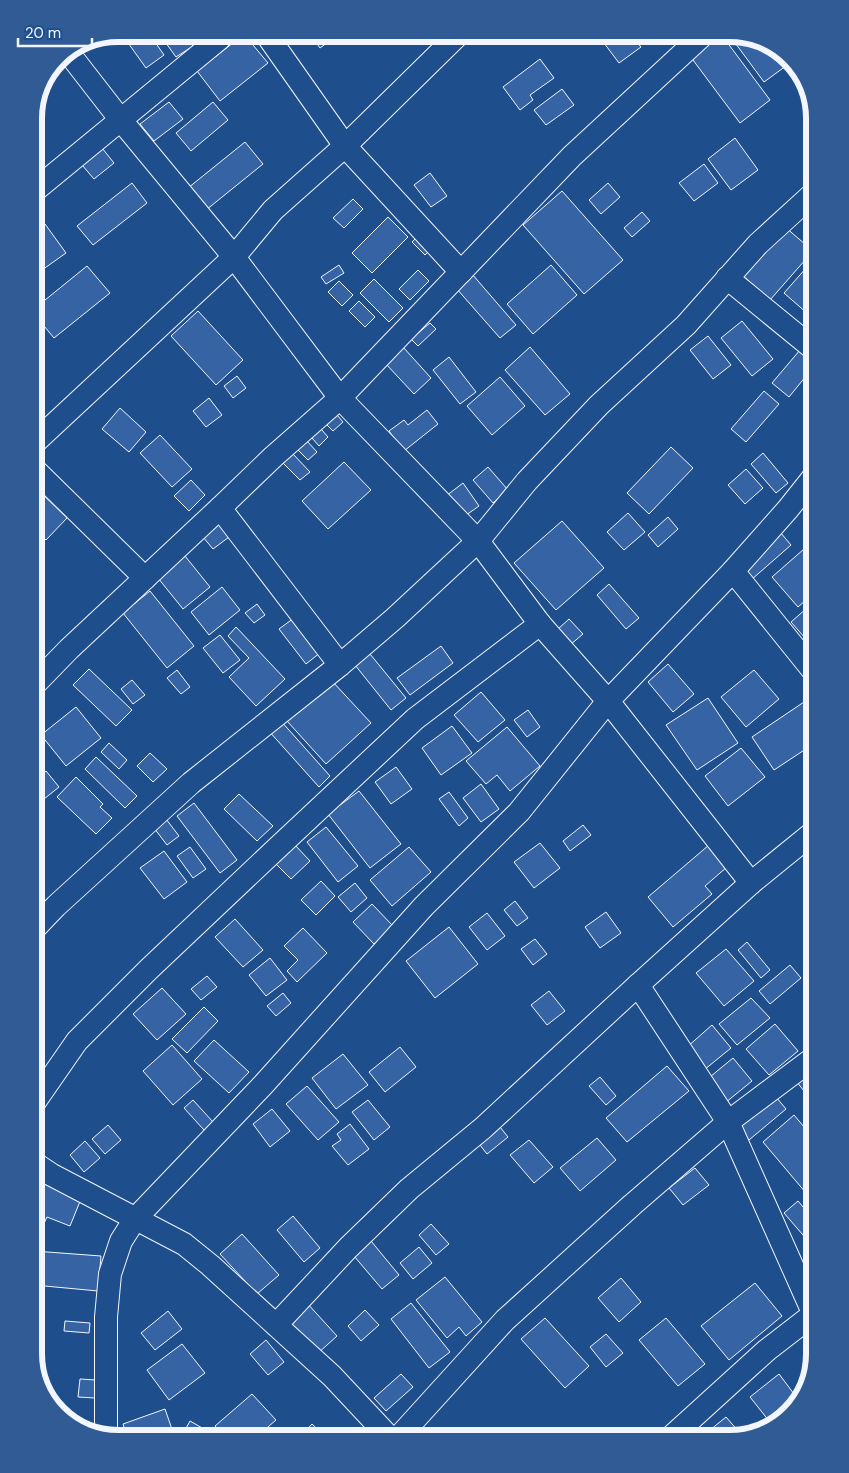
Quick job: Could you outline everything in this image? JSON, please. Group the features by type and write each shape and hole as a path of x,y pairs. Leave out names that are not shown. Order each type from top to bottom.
{"street":[{"path":"43,184 215,42"},
{"path":"272,42 345,146 461,272"},
{"path":"43,434 234,257 273,210 345,146 450,43"},
{"path":"43,676 272,457 340,398 572,156 694,43"},
{"path":"73,58 120,119 234,257 340,398 478,541 540,624 608,701 751,884"},
{"path":"42,920 191,783 340,665 395,618 478,541 527,481 599,405 686,325 758,244 806,200"},
{"path":"727,278 806,343"},
{"path":"43,478 145,578"},
{"path":"106,1429 106,1317 110,1274 120,1241 135,1219 264,1085 424,906 519,812 608,701 733,571 806,486"},
{"path":"220,508 340,665"},
{"path":"733,571 806,662"},
{"path":"42,1091 77,1041 198,923 415,719 540,624"},
{"path":"276,1324 348,1248 409,1189 483,1128 638,984 751,884 806,838"},
{"path":"638,984 728,1122 806,1295"},
{"path":"405,1430 505,1320 632,1205 728,1122 806,1064"},
{"path":"42,1168 184,1244 210,1265 332,1376 383,1430"},
{"path":"679,1430 768,1350 806,1322"}],"building":[{"path":"127,42 155,42 164,55 146,68"},
{"path":"165,42 191,42 193,46 176,57"},
{"path":"234,42 251,42 268,63 220,101 197,71"},
{"path":"316,42 328,42 320,48"},
{"path":"604,43 638,43 641,47 619,63"},
{"path":"708,43 728,43 770,100 740,123 690,56"},
{"path":"735,43 764,50 773,55 785,66 764,82"},
{"path":"540,59 554,78 530,95 533,100 520,110 503,87"},
{"path":"562,89 574,105 546,125 534,110"},
{"path":"169,102 183,119 154,141 140,124"},
{"path":"213,102 228,120 191,151 176,133"},
{"path":"735,138 758,170 731,190 708,159"},
{"path":"245,142 263,164 206,210 188,188"},
{"path":"102,148 114,163 94,179 82,165"},
{"path":"704,164 718,183 694,201 679,183"},
{"path":"430,173 447,196 431,207 414,185"},
{"path":"132,183 147,203 93,245 77,226"},
{"path":"608,183 620,197 601,214 589,200"},
{"path":"562,191 623,260 584,294 523,225"},
{"path":"353,199 363,209 344,228 333,218"},
{"path":"642,212 650,221 632,237 624,228"},
{"path":"388,217 408,237 372,273 352,253"},
{"path":"45,224 66,253 43,269 43,225"},
{"path":"785,227 806,245 806,259 770,300 742,275"},
{"path":"421,233 434,246 425,255 412,242"},
{"path":"339,265 344,273 326,284 321,277"},
{"path":"551,265 577,295 533,334 507,304"},
{"path":"87,266 110,293 54,338 43,325 43,302"},
{"path":"806,268 806,312 784,293"},
{"path":"418,270 429,281 410,300 399,289"},
{"path":"472,274 516,325 500,338 456,288"},
{"path":"374,279 403,308 389,322 360,293"},
{"path":"339,281 353,295 342,306 328,292"},
{"path":"359,301 375,317 365,327 349,311"},
{"path":"198,311 243,360 216,385 171,336"},
{"path":"742,321 773,359 752,376 721,338"},
{"path":"430,323 436,329 418,346 411,339"},
{"path":"708,336 731,365 713,379 690,350"},
{"path":"403,347 431,378 414,394 385,363"},
{"path":"530,347 570,394 545,415 505,370"},
{"path":"800,350 806,355 806,376 789,397 772,383"},
{"path":"449,357 476,392 460,404 433,370"},
{"path":"237,376 246,388 233,398 224,386"},
{"path":"500,377 525,406 492,435 467,406"},
{"path":"764,391 779,404 746,442 731,429"},
{"path":"209,398 222,415 206,427 193,411"},
{"path":"120,408 146,432 129,452 102,429"},
{"path":"427,410 438,424 404,451 389,431 404,420 408,425"},
{"path":"337,415 343,422 333,431 327,425"},
{"path":"321,429 328,437 319,446 312,438"},
{"path":"160,435 192,469 172,487 140,453"},
{"path":"306,440 317,452 308,460 297,449"},
{"path":"671,447 693,468 649,514 627,493"},
{"path":"292,453 310,472 300,480 282,462"},
{"path":"763,453 788,483 776,493 751,464"},
{"path":"344,462 371,490 328,529 302,501"},
{"path":"488,467 508,490 493,503 473,480"},
{"path":"746,469 763,488 745,504 728,485"},
{"path":"191,480 205,495 189,511 174,496"},
{"path":"463,483 479,506 462,518 446,496"},
{"path":"43,494 67,518 46,540 43,537"},
{"path":"628,513 645,532 624,550 607,532"},
{"path":"668,517 678,529 658,547 648,535"},
{"path":"562,521 604,568 556,610 514,563"},
{"path":"219,524 229,537 213,549 203,537"},
{"path":"780,532 791,545 751,580 740,568"},
{"path":"806,547 806,600 798,607 772,577"},
{"path":"185,556 210,587 183,609 158,578"},
{"path":"609,584 639,618 626,629 597,595"},
{"path":"222,587 240,610 209,635 191,612"},
{"path":"150,591 194,646 167,668 123,613"},
{"path":"257,604 265,615 254,623 245,613"},
{"path":"806,609 806,637 805,638 791,622"},
{"path":"294,618 321,652 306,664 279,629"},
{"path":"569,619 583,634 570,645 557,630"},
{"path":"236,627 285,679 256,706 229,677 249,658 228,636"},
{"path":"220,635 240,660 223,673 203,648"},
{"path":"441,646 453,663 410,695 397,678"},
{"path":"370,654 406,698 391,710 355,665"},
{"path":"668,664 694,694 673,712 648,682"},
{"path":"89,669 132,710 116,726 73,685"},
{"path":"177,670 190,687 181,694 167,678"},
{"path":"754,670 779,699 746,727 721,697"},
{"path":"132,680 145,695 133,704 121,689"},
{"path":"332,681 371,723 326,764 287,721"},
{"path":"481,692 505,720 478,742 454,715"},
{"path":"708,698 738,743 697,770 666,725"},
{"path":"804,702 806,705 806,749 774,770 752,737"},
{"path":"76,707 101,738 66,766 42,737 43,734"},
{"path":"528,710 540,727 527,737 514,720"},
{"path":"280,720 330,776 319,787 268,730"},
{"path":"452,726 472,753 441,775 422,748"},
{"path":"507,727 540,766 510,791 497,775 486,784 466,761"},
{"path":"109,743 127,760 119,769 101,752"},
{"path":"741,748 765,777 728,806 705,776"},
{"path":"150,753 167,769 153,782 137,766"},
{"path":"96,757 137,796 125,808 85,769"},
{"path":"396,767 412,789 391,804 375,782"},
{"path":"46,771 59,787 42,800 42,774"},
{"path":"76,777 103,804 100,807 112,818 96,834 57,797"},
{"path":"481,784 499,809 481,822 463,798"},
{"path":"359,791 401,844 370,868 328,814"},
{"path":"449,792 468,818 459,826 439,799"},
{"path":"239,794 273,826 257,841 224,809"},
{"path":"194,803 237,860 220,873 177,816"},
{"path":"166,819 179,836 167,845 154,828"},
{"path":"583,825 591,835 570,851 563,841"},
{"path":"326,827 358,866 338,882 307,842"},
{"path":"540,843 560,868 534,888 514,862"},
{"path":"294,844 310,861 291,879 275,863"},
{"path":"709,845 727,867 705,886 712,894 673,927 648,897"},
{"path":"190,847 206,869 193,878 177,856"},
{"path":"409,847 431,872 392,906 370,880"},
{"path":"164,851 187,882 164,899 140,868"},
{"path":"321,881 335,896 316,915 301,900"},
{"path":"355,883 367,898 351,912 338,897"},
{"path":"515,901 528,918 517,926 504,910"},
{"path":"372,904 393,926 374,944 353,922"},
{"path":"606,912 621,933 600,948 585,927"},
{"path":"487,913 505,936 487,950 469,927"},
{"path":"235,919 263,950 243,967 215,937"},
{"path":"449,927 478,964 435,998 406,961"},
{"path":"303,928 327,953 297,982 287,971 298,960 284,946"},
{"path":"535,939 547,954 533,965 521,949"},
{"path":"747,942 770,970 761,978 738,950"},
{"path":"726,949 754,981 724,1006 696,973"},
{"path":"270,958 287,980 266,996 249,975"},
{"path":"790,965 801,978 770,1004 759,991"},
{"path":"207,976 217,987 201,1000 191,989"},
{"path":"162,988 186,1014 157,1040 133,1014"},
{"path":"549,991 565,1011 547,1025 531,1005"},
{"path":"283,993 291,1003 276,1016 267,1006"},
{"path":"751,998 770,1018 737,1045 719,1024"},
{"path":"204,1007 218,1021 187,1053 172,1039"},
{"path":"775,1024 798,1051 769,1075 746,1049"},
{"path":"712,1025 731,1048 704,1070 686,1048"},
{"path":"214,1040 249,1072 229,1093 194,1061"},
{"path":"172,1045 202,1079 173,1105 143,1071"},
{"path":"400,1047 416,1067 385,1092 369,1072"},
{"path":"343,1054 368,1085 336,1109 312,1078"},
{"path":"733,1058 752,1081 725,1103 705,1081"},
{"path":"667,1066 689,1091 627,1142 606,1118"},
{"path":"806,1073 806,1089 804,1091 796,1081"},
{"path":"600,1077 616,1096 606,1105 589,1086"},
{"path":"307,1086 339,1122 318,1140 286,1104"},
{"path":"776,1097 786,1109 749,1140 738,1129"},
{"path":"193,1100 213,1122 204,1130 184,1108"},
{"path":"368,1100 390,1127 374,1140 352,1112"},
{"path":"272,1109 290,1131 270,1147 253,1124"},
{"path":"794,1115 806,1129 806,1193 763,1142"},
{"path":"350,1124 369,1149 348,1165 332,1146 341,1140 337,1134"},
{"path":"108,1125 121,1140 105,1154 92,1139"},
{"path":"500,1127 508,1137 487,1154 480,1145"},
{"path":"597,1138 616,1160 580,1191 560,1168"},
{"path":"529,1140 553,1167 534,1183 510,1155"},
{"path":"85,1141 100,1158 84,1172 70,1155"},
{"path":"695,1168 709,1185 683,1205 669,1188"},
{"path":"42,1183 81,1199 70,1226 47,1217 42,1227"},
{"path":"798,1201 806,1210 806,1239 784,1213"},
{"path":"293,1216 320,1248 304,1262 277,1230"},
{"path":"431,1224 449,1244 436,1255 419,1235"},
{"path":"242,1234 279,1275 257,1294 220,1254"},
{"path":"371,1241 399,1275 382,1289 354,1256"},
{"path":"419,1247 432,1263 413,1279 400,1263"},
{"path":"42,1252 101,1256 98,1291 42,1286"},
{"path":"445,1277 482,1322 466,1336 459,1327 447,1338 416,1300"},
{"path":"621,1278 641,1302 619,1322 598,1298"},
{"path":"755,1283 782,1316 729,1360 701,1326"},
{"path":"306,1302 337,1336 317,1354 286,1320"},
{"path":"411,1303 450,1352 429,1368 391,1319"},
{"path":"365,1310 379,1325 361,1341 348,1326"},
{"path":"168,1311 182,1329 155,1350 141,1333"},
{"path":"545,1318 589,1366 565,1388 521,1339"},
{"path":"666,1318 705,1364 678,1386 639,1340"},
{"path":"65,1321 90,1323 89,1333 64,1331"},
{"path":"606,1334 623,1353 606,1367 590,1347"},
{"path":"266,1340 284,1362 268,1375 250,1354"},
{"path":"182,1344 205,1373 169,1400 147,1370"},
{"path":"401,1374 413,1387 386,1411 374,1398"},
{"path":"779,1374 795,1395 780,1412 769,1420 750,1397"},
{"path":"80,1379 96,1380 95,1398 78,1397"},
{"path":"252,1394 276,1420 264,1430 218,1430 215,1426"},
{"path":"165,1409 172,1430 125,1430 123,1424"},
{"path":"726,1417 737,1430 730,1430 710,1430"},
{"path":"190,1421 204,1429 204,1430 185,1430"},
{"path":"312,1424 318,1430 306,1430"}]}
